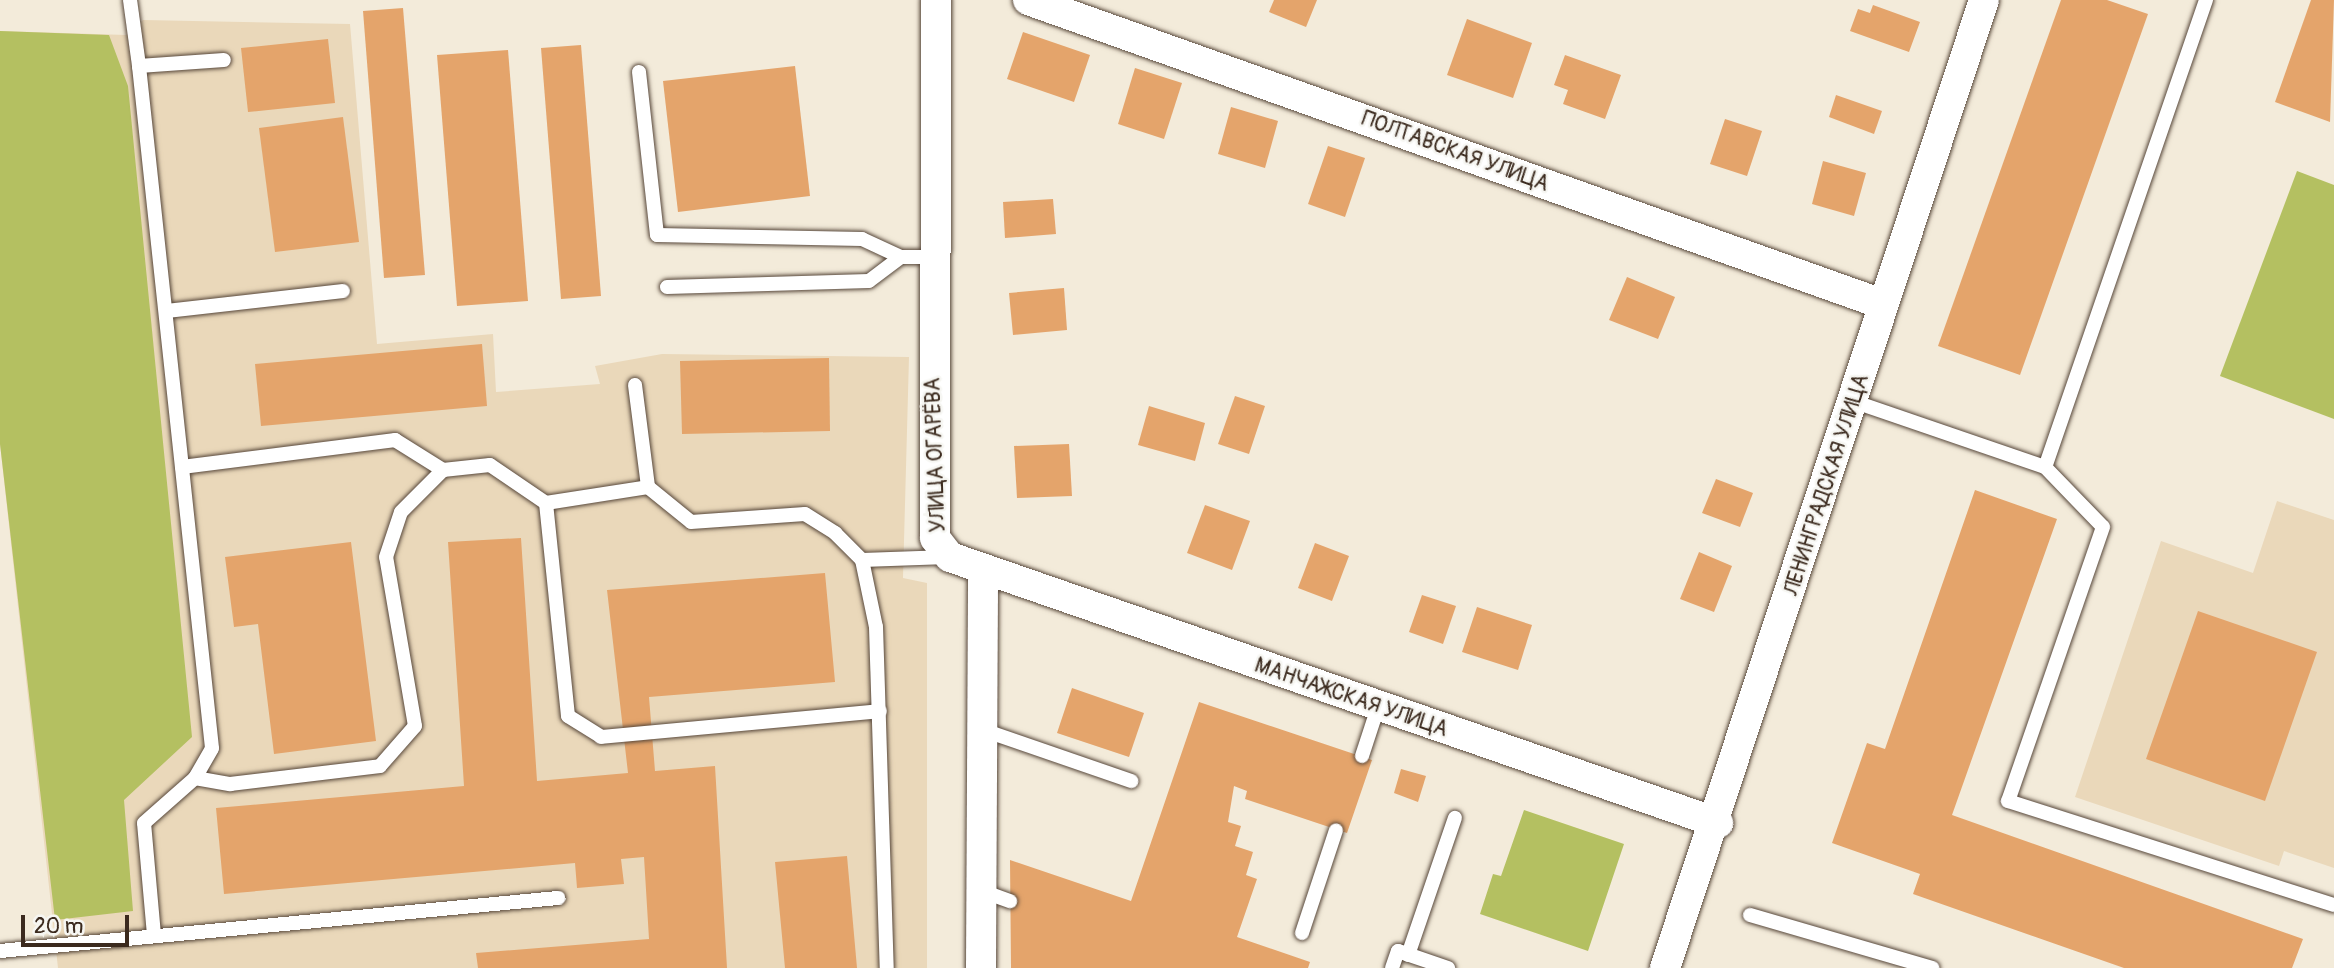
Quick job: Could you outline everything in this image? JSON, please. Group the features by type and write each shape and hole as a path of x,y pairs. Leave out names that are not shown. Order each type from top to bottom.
{"street":[{"name":"УЛИЦА ОГАРЁВА","path":"936,0 932,257 935,538 950,557 984,573"},
{"name":"ПОЛТАВСКАЯ УЛИЦА","path":"1028,0 1882,304"},
{"name":"ЛЕНИНГРАДСКАЯ УЛИЦА","path":"1665,968 1718,823 1855,402 1882,304 1984,0"},
{"name":"МАНЧАЖСКАЯ УЛИЦА","path":"984,573 1718,823"},
{"path":"981,968 984,573"}],"lane":[{"path":"130,0 167,311 212,748 195,778 144,823 154,935"},
{"path":"2045,467 2206,0"},
{"path":"139,66 224,60"},
{"path":"639,72 657,235 862,239 901,257 932,257"},
{"path":"667,287 869,281 901,257"},
{"path":"167,311 343,291"},
{"path":"635,385 648,487 691,522 805,514 862,560 876,627 887,968"},
{"path":"1855,402 2045,467 2103,527 2008,801 2334,905"},
{"path":"182,467 396,440 443,470 490,465 546,503 648,487"},
{"path":"195,778 230,784 380,766 415,726 386,557 401,512 443,470"},
{"path":"546,503 568,716 601,737 880,711"},
{"path":"862,560 950,557"},
{"path":"1362,756 1378,707"},
{"path":"983,730 1131,781"},
{"path":"1409,955 1455,818"},
{"path":"1302,933 1336,830"},
{"path":"982,891 1010,901"},
{"path":"0,951 558,898"},
{"path":"1750,915 1932,968"},
{"path":"1392,968 1398,951 1448,968"}],"shaded area":[{"path":"143,20 350,24 377,344 493,334 496,392 600,384 595,366 662,354 909,357 903,578 927,583 927,968 58,968 0,444 0,31 126,35"},
{"path":"2277,501 2334,520 2334,868 2284,851 2279,866 2075,797 2161,541 2253,573"}],"green space":[{"path":"0,31 109,35 128,86 192,737 124,800 133,911 55,920 0,444"},
{"path":"2297,171 2334,185 2334,419 2220,376"},
{"path":"1524,810 1624,844 1588,951 1480,914 1493,874 1501,876"}],"building":[{"path":"1274,0 1317,0 1306,27 1269,12"},
{"path":"2061,0 2107,0 2148,14 2020,375 1938,346"},
{"path":"2311,0 2334,0 2330,122 2275,102"},
{"path":"1873,5 1920,22 1909,52 1850,31 1858,9 1870,13"},
{"path":"403,8 425,275 384,278 363,11"},
{"path":"1467,19 1532,43 1513,98 1447,75"},
{"path":"1023,32 1090,55 1074,102 1007,79"},
{"path":"328,39 335,103 248,112 241,48"},
{"path":"581,45 601,296 561,299 541,48"},
{"path":"508,50 528,301 457,306 437,55"},
{"path":"1565,55 1621,75 1605,119 1563,104 1568,90 1554,85"},
{"path":"795,66 810,196 678,212 663,81"},
{"path":"1135,68 1182,83 1164,139 1118,124"},
{"path":"1836,95 1882,111 1874,134 1829,117"},
{"path":"1231,107 1278,121 1265,168 1218,154"},
{"path":"343,117 359,242 275,252 259,128"},
{"path":"1725,119 1762,131 1747,176 1710,164"},
{"path":"1328,146 1365,158 1345,217 1308,204"},
{"path":"1823,161 1866,173 1854,216 1812,204"},
{"path":"1053,199 1056,234 1005,238 1003,202"},
{"path":"1627,277 1675,297 1658,339 1609,320"},
{"path":"1064,288 1067,330 1013,335 1009,293"},
{"path":"482,344 487,406 261,426 255,364"},
{"path":"829,358 830,431 682,434 680,361"},
{"path":"1235,396 1265,406 1249,454 1218,444"},
{"path":"1149,406 1205,423 1195,461 1138,445"},
{"path":"1069,444 1072,496 1017,498 1014,446"},
{"path":"1716,479 1753,493 1740,527 1702,513"},
{"path":"1975,490 2057,519 1952,815 2303,939 2292,968 2124,968 1913,894 1920,874 1832,843 1867,743 1885,749"},
{"path":"1205,505 1250,521 1232,570 1187,553"},
{"path":"521,538 537,781 628,773 607,590 825,573 835,682 649,697 655,771 715,766 727,968 478,968 476,953 649,939 644,857 621,859 624,884 577,888 575,863 224,894 216,808 464,786 448,542"},
{"path":"351,542 376,741 274,754 258,624 234,627 225,557"},
{"path":"1315,543 1349,556 1332,601 1298,588"},
{"path":"1699,552 1732,566 1714,612 1680,599"},
{"path":"1422,595 1456,606 1443,644 1409,632"},
{"path":"1477,607 1532,625 1518,670 1462,652"},
{"path":"2198,611 2317,652 2265,801 2146,759"},
{"path":"1072,688 1144,713 1129,757 1057,733"},
{"path":"1199,702 1372,760 1347,833 1245,799 1247,791 1234,786 1228,822 1241,826 1235,846 1253,852 1246,875 1257,879 1237,937 1310,962 1308,968 1011,968 1010,860 1131,901"},
{"path":"1401,769 1426,776 1418,802 1394,793"},
{"path":"847,856 857,968 785,968 775,862"}]}
